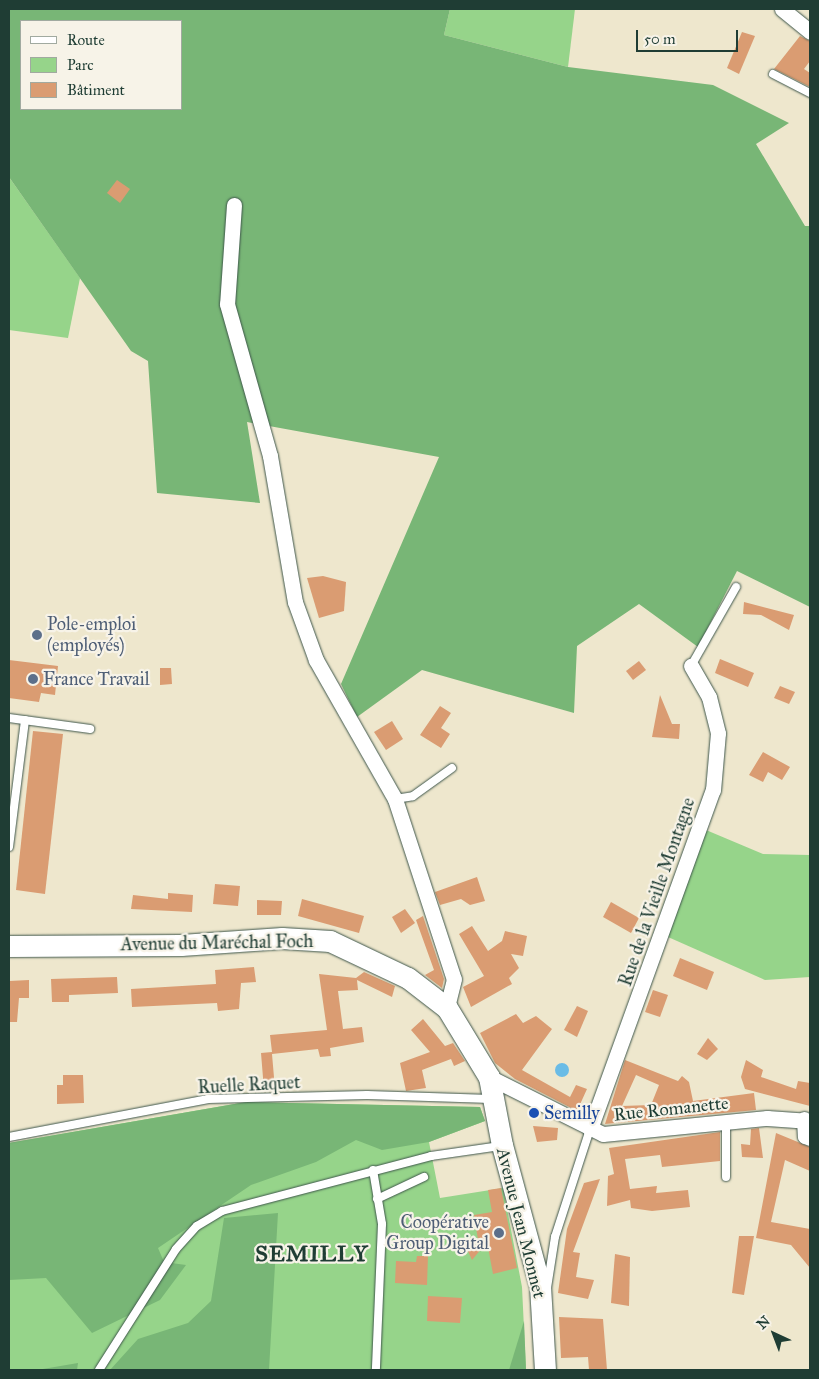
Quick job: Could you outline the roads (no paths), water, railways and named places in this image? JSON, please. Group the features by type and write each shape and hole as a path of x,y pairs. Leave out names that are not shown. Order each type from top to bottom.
{"main road":[{"name":"Avenue du Maréchal Foch","path":"9,946 181,945 282,938 330,941 408,978 447,1008 489,1077"},
{"name":"Avenue Jean Monnet","path":"489,1077 502,1146 541,1303 545,1370"}],"street":[{"path":"782,9 810,32"},
{"path":"234,205 227,304 270,456 295,602 316,660 395,799 454,979 447,1008"},
{"name":"Rue de la Vieille Montagne","path":"590,1129 713,790 718,733 709,697 691,666"},
{"name":"Rue Romanette","path":"489,1077 590,1129 612,1135 726,1123 807,1120"},
{"path":"807,1120 804,1136 810,1138"}],"lane":[{"path":"772,74 810,93"},
{"path":"691,666 736,587"},
{"path":"9,718 90,729"},
{"path":"9,847 25,720"},
{"path":"395,799 413,796 452,768"},
{"name":"Ruelle Raquet","path":"9,1137 208,1099 368,1095 493,1099"},
{"path":"726,1123 726,1176"},
{"path":"541,1303 549,1285 555,1237 590,1129"},
{"path":"99,1370 176,1249 198,1226 222,1211 373,1170 502,1146"},
{"path":"373,1170 382,1224 376,1370"},
{"path":"377,1199 424,1178"}],"water":[{"path":"562,1063 567,1065 569,1070 567,1075 562,1077 557,1075 555,1070 557,1065"}],"place":[{"name":"Pole-emploi (employés)","path":"37,635"},
{"name":"France Travail","path":"33,679"},
{"name":"Semilly","path":"534,1113"},
{"name":"Coopérative Group Digital","path":"499,1233"}],"district":[{"name":"SEMILLY","path":"312,1254"}]}
